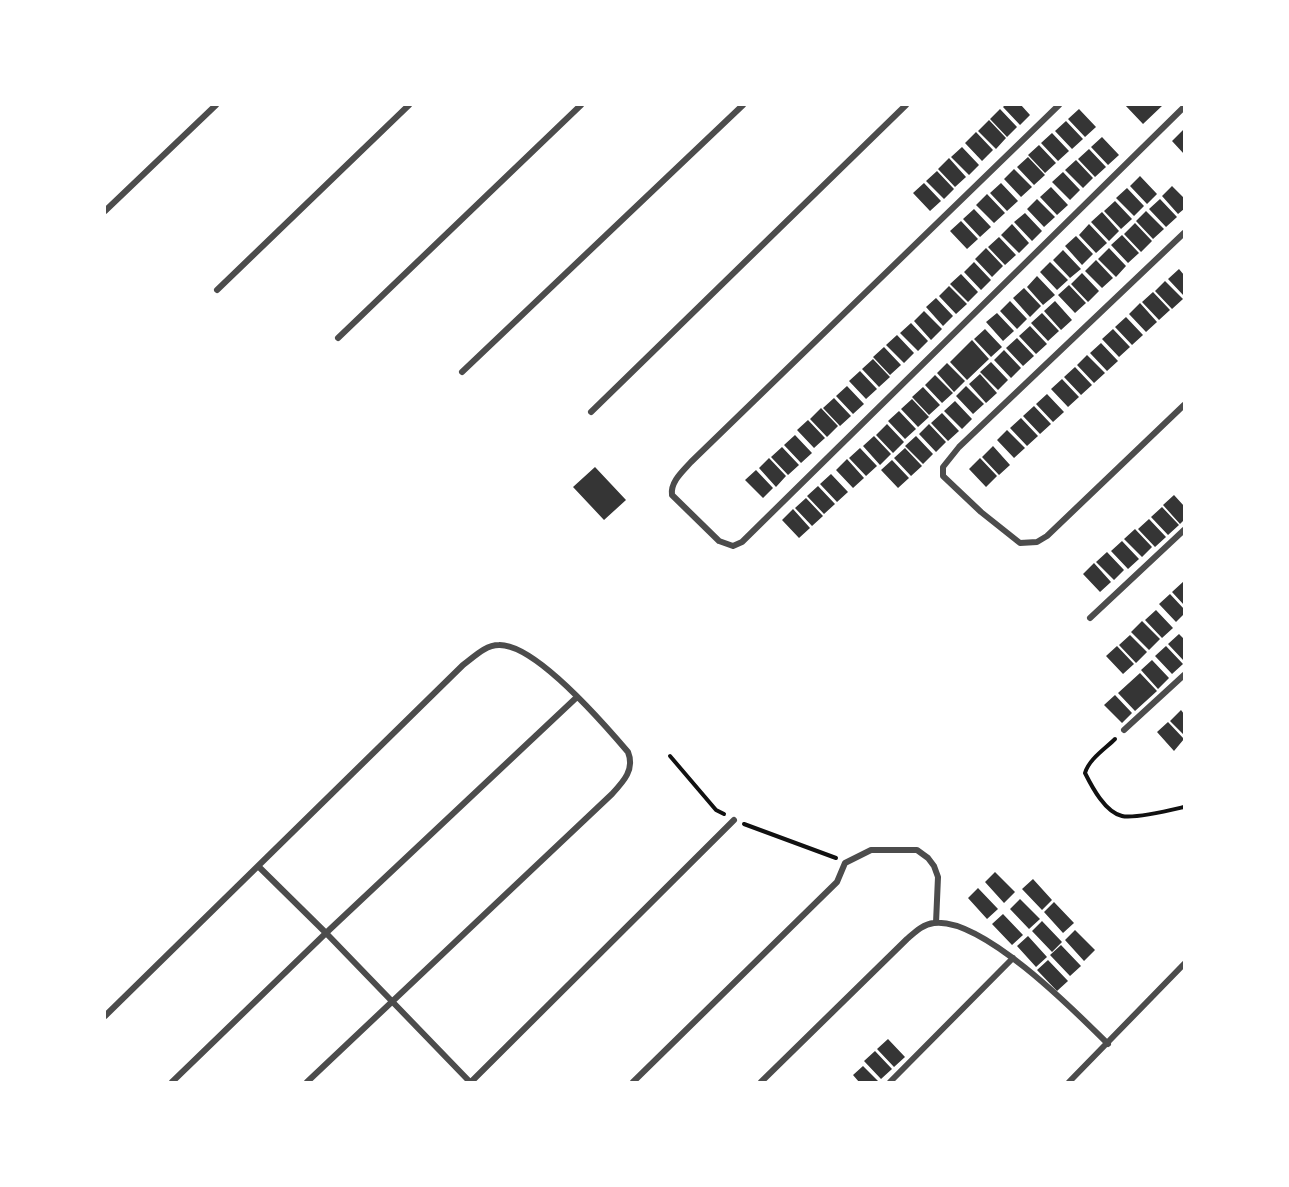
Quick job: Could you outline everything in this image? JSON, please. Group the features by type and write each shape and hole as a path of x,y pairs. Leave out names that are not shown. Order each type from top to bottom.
{"street":[{"path":"105,211 216,105"},
{"path":"217,290 408,105"},
{"path":"338,338 581,105"},
{"path":"462,372 743,105"},
{"path":"591,412 906,105"},
{"path":"1059,105 784,370 677,478 671,490 672,495 719,541 733,546 742,542 1184,107"},
{"path":"1184,233 959,447 945,462 942,471 945,479 1020,543 1037,542 1072,513 1184,405"},
{"path":"1090,618 1184,530"},
{"path":"105,1016 463,665 482,651 499,645 520,651 578,697 628,752 631,759 627,777 612,794 308,1082"},
{"path":"1124,730 1184,675"},
{"path":"172,1082 326,933 578,697"},
{"path":"258,866 470,1082 734,820"},
{"path":"633,1082 837,882 845,863 871,850 917,850 934,866 938,877 936,923"},
{"path":"761,1082 907,939 917,930 936,923 967,930 1013,958 1079,1015 1108,1044"},
{"path":"890,1082 1013,958"},
{"path":"1069,1082 1182,966"}],"path":[{"path":"1124,730 1087,767 1085,773 1102,800 1114,812 1123,816 1184,807"},
{"path":"670,756 716,810 734,820 829,854 845,863"}],"building":[{"path":"1021,105 1030,115 1020,125 1003,107"},
{"path":"1125,105 1163,105 1143,124"},
{"path":"1000,109 1017,127 1007,137 990,119"},
{"path":"1079,109 1096,127 1085,137 1068,119"},
{"path":"989,120 1006,138 996,149 978,131"},
{"path":"1066,121 1083,139 1072,149 1055,131"},
{"path":"1184,129 1184,154 1172,141"},
{"path":"976,132 993,150 982,161 965,143"},
{"path":"1052,133 1069,151 1058,161 1041,143"},
{"path":"1102,137 1119,155 1108,165 1091,147"},
{"path":"1039,145 1056,163 1045,173 1028,155"},
{"path":"962,147 979,165 969,175 951,157"},
{"path":"1089,149 1106,167 1095,177 1078,159"},
{"path":"1028,157 1045,175 1034,185 1017,167"},
{"path":"949,158 966,177 955,187 938,169"},
{"path":"1076,160 1093,178 1083,188 1065,170"},
{"path":"1014,169 1032,187 1021,197 1004,179"},
{"path":"937,171 954,189 944,199 926,181"},
{"path":"1063,172 1080,190 1070,200 1052,182"},
{"path":"1140,176 1157,194 1147,204 1130,186"},
{"path":"924,183 941,201 930,211 913,193"},
{"path":"1001,183 1018,201 1007,211 990,193"},
{"path":"1172,186 1184,198 1184,209 1178,214 1162,196"},
{"path":"1051,187 1068,205 1057,215 1040,197"},
{"path":"1127,188 1144,206 1134,216 1116,198"},
{"path":"987,194 1005,213 994,223 976,205"},
{"path":"1037,199 1055,217 1044,227 1027,209"},
{"path":"1160,199 1177,217 1166,227 1149,209"},
{"path":"1115,201 1132,219 1121,229 1104,211"},
{"path":"974,209 991,227 980,237 963,219"},
{"path":"1146,211 1164,229 1153,239 1136,221"},
{"path":"1102,212 1119,231 1109,241 1091,222"},
{"path":"1025,213 1042,231 1032,241 1014,222"},
{"path":"961,221 978,239 967,249 950,231"},
{"path":"1135,223 1152,241 1141,252 1124,234"},
{"path":"1012,224 1029,243 1019,253 1001,235"},
{"path":"1089,224 1107,243 1096,253 1079,235"},
{"path":"1122,235 1139,253 1128,263 1111,245"},
{"path":"1076,236 1093,254 1082,265 1065,246"},
{"path":"999,237 1016,255 1005,265 988,247"},
{"path":"986,248 1003,266 992,277 975,259"},
{"path":"1109,248 1126,266 1116,277 1098,259"},
{"path":"1063,250 1081,269 1070,278 1053,260"},
{"path":"1096,260 1113,278 1102,288 1085,271"},
{"path":"974,262 991,280 981,290 964,272"},
{"path":"1050,262 1068,280 1057,290 1040,272"},
{"path":"1179,269 1184,275 1184,296 1168,279"},
{"path":"1082,273 1099,291 1088,302 1071,284"},
{"path":"961,274 978,292 968,302 950,284"},
{"path":"1037,276 1055,295 1043,305 1027,287"},
{"path":"1165,281 1183,299 1172,309 1155,291"},
{"path":"1069,285 1086,303 1075,313 1058,295"},
{"path":"949,286 967,304 956,314 939,296"},
{"path":"1024,288 1041,306 1030,317 1013,298"},
{"path":"1153,292 1170,310 1159,320 1142,302"},
{"path":"936,298 953,316 943,326 926,307"},
{"path":"1010,301 1027,319 1017,329 1000,311"},
{"path":"1055,301 1072,320 1061,330 1044,311"},
{"path":"1140,303 1157,322 1146,332 1129,314"},
{"path":"924,311 942,329 931,340 914,321"},
{"path":"997,313 1014,331 1003,341 986,322"},
{"path":"1042,313 1059,331 1048,341 1031,323"},
{"path":"1126,317 1143,335 1132,345 1115,327"},
{"path":"911,323 928,341 918,351 900,333"},
{"path":"1030,326 1047,344 1036,354 1019,336"},
{"path":"985,329 1002,347 991,357 974,339"},
{"path":"1113,329 1130,347 1119,357 1102,339"},
{"path":"897,335 914,353 904,363 886,345"},
{"path":"1017,338 1034,356 1023,366 1006,348"},
{"path":"972,340 989,359 967,380 950,362"},
{"path":"1101,343 1118,361 1107,371 1090,353"},
{"path":"884,347 901,365 890,375 873,357"},
{"path":"1004,350 1021,368 1011,378 994,360"},
{"path":"1087,355 1105,373 1094,383 1077,365"},
{"path":"873,359 890,377 879,387 862,369"},
{"path":"991,362 1008,380 998,390 980,372"},
{"path":"947,363 965,381 954,392 937,373"},
{"path":"1075,367 1092,385 1081,395 1064,377"},
{"path":"860,371 877,389 866,399 849,381"},
{"path":"980,374 997,393 986,403 969,384"},
{"path":"935,375 953,393 942,403 925,385"},
{"path":"1062,379 1079,397 1068,407 1051,389"},
{"path":"847,386 864,404 853,414 836,396"},
{"path":"966,386 984,404 973,414 956,396"},
{"path":"923,387 940,405 929,415 912,397"},
{"path":"1047,394 1064,412 1053,422 1036,404"},
{"path":"834,398 851,416 840,426 823,408"},
{"path":"912,399 929,417 918,427 901,409"},
{"path":"955,401 972,419 962,429 944,411"},
{"path":"1034,406 1051,424 1040,434 1023,416"},
{"path":"821,408 838,426 827,437 810,419"},
{"path":"899,411 916,429 905,439 888,421"},
{"path":"942,413 959,431 948,441 931,423"},
{"path":"1021,418 1038,436 1027,446 1010,428"},
{"path":"808,420 825,438 814,448 797,430"},
{"path":"887,424 904,442 893,453 876,435"},
{"path":"929,424 946,442 936,452 919,434"},
{"path":"1007,430 1025,448 1014,458 997,440"},
{"path":"795,435 812,453 801,463 784,445"},
{"path":"874,436 891,454 880,465 863,446"},
{"path":"916,436 933,454 923,464 905,446"},
{"path":"993,446 1010,465 999,475 982,457"},
{"path":"782,447 799,465 788,475 771,457"},
{"path":"860,448 877,466 866,476 849,458"},
{"path":"905,448 922,466 911,476 894,458"},
{"path":"769,458 786,476 776,487 759,468"},
{"path":"980,458 997,476 986,487 969,469"},
{"path":"847,459 864,478 853,488 836,470"},
{"path":"892,460 909,478 898,488 881,470"},
{"path":"595,467 626,500 604,520 573,487"},
{"path":"756,470 773,488 763,498 745,480"},
{"path":"831,474 848,492 837,502 820,484"},
{"path":"818,486 835,504 824,514 807,496"},
{"path":"1174,495 1184,506 1184,520 1180,524 1163,505"},
{"path":"806,498 823,516 812,526 795,508"},
{"path":"1162,507 1179,525 1168,535 1151,517"},
{"path":"793,509 810,528 799,538 782,520"},
{"path":"1149,519 1166,537 1155,547 1138,529"},
{"path":"1135,529 1152,547 1142,557 1124,539"},
{"path":"1122,541 1139,559 1128,569 1111,551"},
{"path":"1107,552 1124,570 1114,580 1096,562"},
{"path":"1094,563 1111,582 1100,592 1083,574"},
{"path":"1184,581 1184,605 1172,592"},
{"path":"1170,594 1184,609 1184,614 1176,622 1159,604"},
{"path":"1156,610 1173,628 1162,638 1145,620"},
{"path":"1142,621 1160,639 1149,650 1131,632"},
{"path":"1179,634 1184,639 1184,661 1168,644"},
{"path":"1130,635 1147,652 1136,663 1119,645"},
{"path":"1117,646 1134,664 1123,674 1106,656"},
{"path":"1166,646 1183,664 1172,674 1155,656"},
{"path":"1152,660 1169,678 1158,689 1141,670"},
{"path":"1140,673 1157,691 1135,711 1118,693"},
{"path":"1115,695 1132,713 1122,723 1104,705"},
{"path":"1181,710 1184,714 1184,735 1170,721"},
{"path":"1168,722 1184,739 1174,751 1157,732"},
{"path":"995,872 1015,892 1004,903 985,882"},
{"path":"1033,879 1052,900 1042,910 1022,889"},
{"path":"978,888 998,909 987,919 968,898"},
{"path":"1020,899 1040,919 1029,929 1010,909"},
{"path":"1054,902 1074,923 1063,933 1044,912"},
{"path":"1003,914 1023,935 1012,945 992,924"},
{"path":"1042,921 1062,942 1052,952 1032,931"},
{"path":"1075,930 1095,950 1084,961 1065,940"},
{"path":"1028,936 1047,957 1036,967 1017,946"},
{"path":"1061,945 1081,966 1070,976 1050,955"},
{"path":"1048,960 1068,981 1057,991 1037,970"},
{"path":"888,1039 905,1057 894,1067 877,1049"},
{"path":"875,1051 892,1069 881,1079 864,1061"},
{"path":"863,1066 879,1082 859,1082 853,1075"}]}
